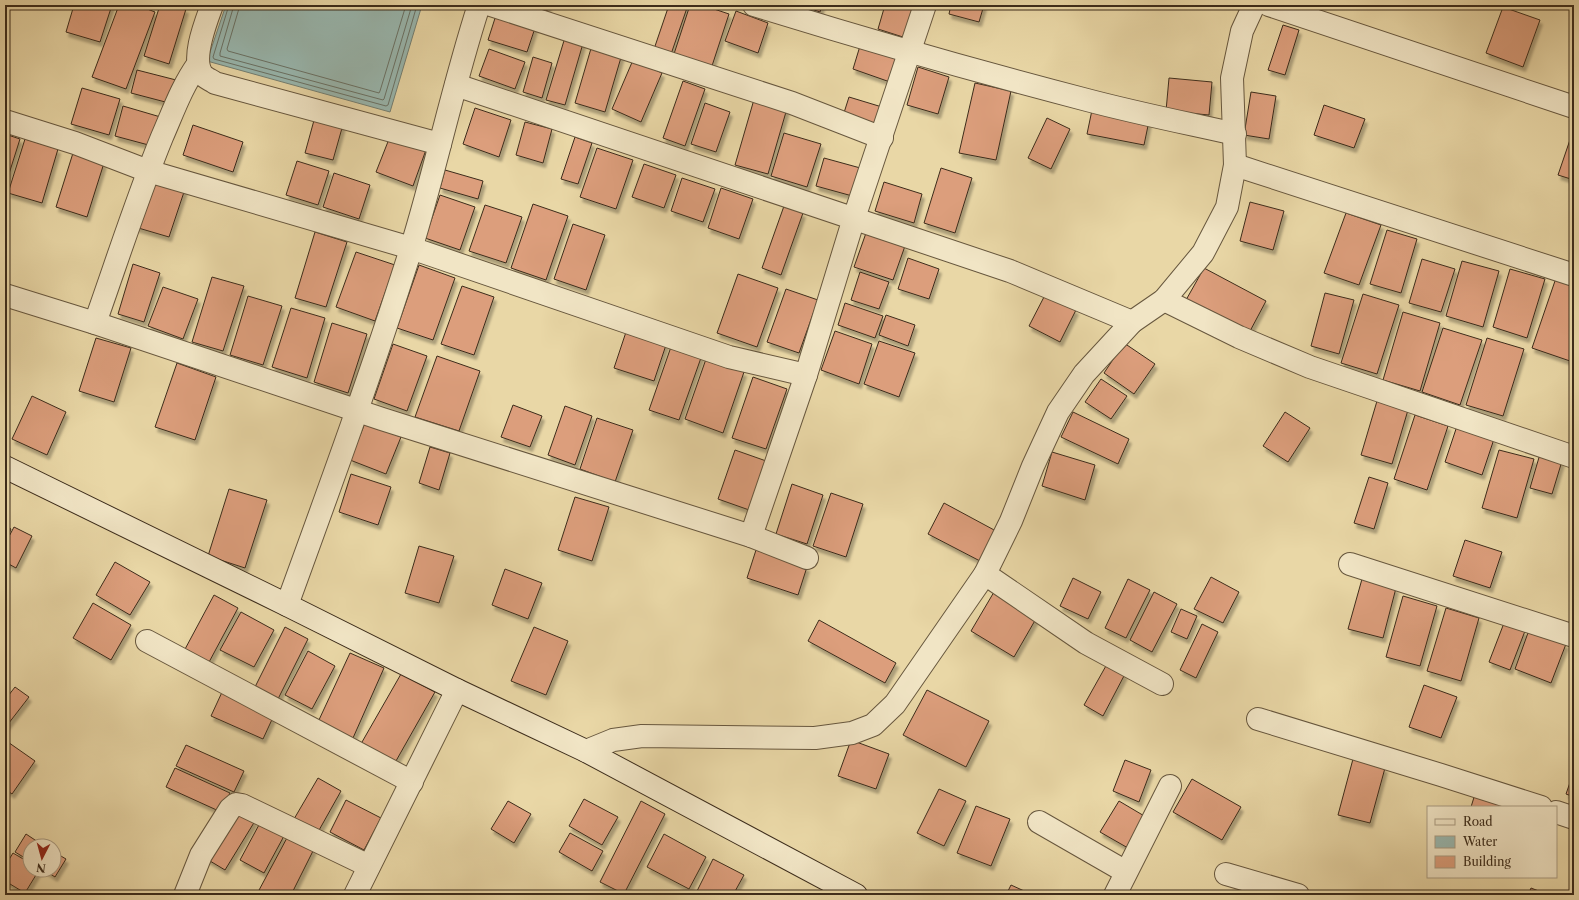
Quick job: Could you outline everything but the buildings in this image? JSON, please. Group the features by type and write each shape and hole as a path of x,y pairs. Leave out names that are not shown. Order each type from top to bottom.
{"street":[{"path":"287,605 357,410 411,248 467,41 479,5"},
{"path":"491,5 792,103 882,138"},
{"path":"754,5 910,52 1089,101 1235,134"},
{"path":"751,536 806,376 854,218 882,138 925,5"},
{"path":"586,751 613,740 642,736 815,738 852,733 873,725 895,704 985,574 1011,521 1033,466 1058,412 1084,374 1132,322 1164,300 1203,253 1227,207 1235,165 1232,78 1242,31 1254,5"},
{"path":"1268,5 1574,107"},
{"path":"208,6 199,48 198,64 202,75 215,83 440,144"},
{"path":"96,323 148,171 180,96 189,77 198,64"},
{"path":"456,85 1010,271 1132,322"},
{"path":"5,121 75,143 148,171 411,248 729,357 806,376"},
{"path":"1235,165 1574,275"},
{"path":"5,295 96,323 357,410 751,536 807,558"},
{"path":"1164,300 1239,337 1310,367 1574,457"},
{"path":"5,467 457,690 586,751 856,895"},
{"path":"1350,564 1574,636"},
{"path":"985,574 1086,643 1162,684"},
{"path":"147,641 412,782"},
{"path":"355,895 457,690"},
{"path":"1258,719 1441,774 1538,806"},
{"path":"1115,895 1170,786"},
{"path":"185,895 201,856 230,809 236,804 242,805 369,866"},
{"path":"1557,812 1574,818"},
{"path":"1039,822 1126,872"},
{"path":"1226,874 1298,895"}],"water":[{"path":"226,5 422,5 390,112 207,61"}]}
